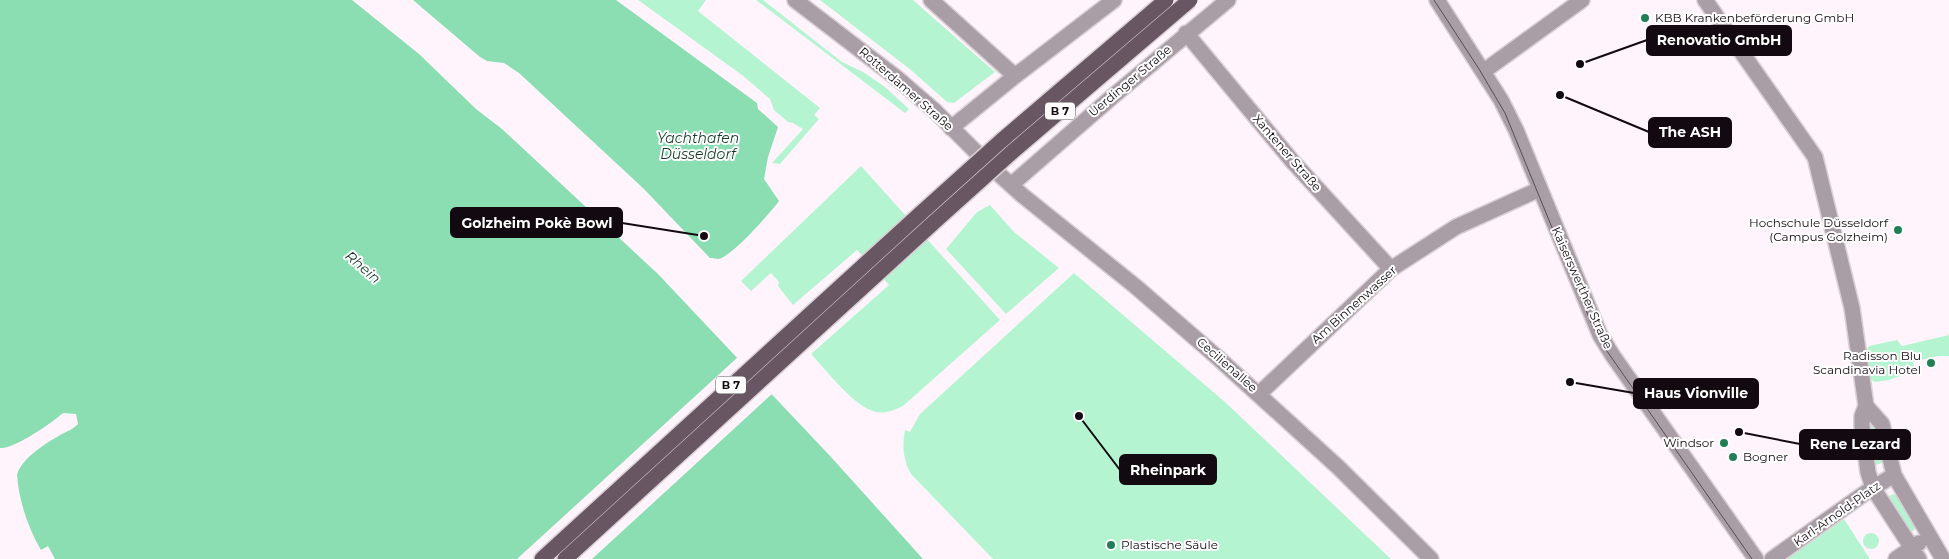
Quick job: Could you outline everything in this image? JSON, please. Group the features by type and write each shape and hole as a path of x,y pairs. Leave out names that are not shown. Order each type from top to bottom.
{"main road":[{"name":"B 7","path":"564,559 926,218 1001,141 1166,0"},
{"name":"B 7","path":"542,559 926,218 1040,128 1190,0"}],"street":[{"name":"Rotterdamer Straße","path":"795,0 898,79 1012,185"},
{"path":"931,0 1015,76"},
{"path":"952,128 1015,76 1114,0"},
{"name":"Uerdinger Straße","path":"1012,185 1112,96 1228,0"},
{"name":"Kaiserswerther Straße","path":"1437,0 1501,100 1600,335 1756,559"},
{"path":"1484,71 1582,0"},
{"path":"1705,0 1815,157 1852,312 1866,406 1862,416 1862,426 1868,472 1873,488 1916,553"},
{"name":"Xantener Straße","path":"1186,34 1293,162 1392,269"},
{"name":"Cecilienallee","path":"1012,185 1135,286 1259,394 1338,466 1431,559"},
{"name":"Am Binnenwasser","path":"1259,394 1392,269 1456,228 1540,189"},
{"path":"1866,406 1882,424 1894,475"},
{"name":"Karl-Arnold-Platz","path":"1772,559 1894,475 1943,559"},
{"path":"1896,559 1916,553 1929,537"}],"shaded area":[{"path":"638,0 706,0 698,11 820,108 814,115 819,119 780,164 772,163 803,129 788,122 774,110 770,99 742,75"},
{"path":"756,0 763,0 842,62 863,72 885,87 909,109 905,113"},
{"path":"820,0 913,0 995,72 954,103 947,102 911,70"},
{"path":"861,166 1000,320 903,406 883,412 868,409 850,396 811,354 889,285 857,250 793,305 778,286 779,282 771,273 751,291 741,281"},
{"path":"990,205 1014,232 1059,268 1006,314 946,249 977,212"},
{"path":"1074,273 1225,402 1391,559 993,559 911,474 904,452 905,430 910,432 920,414"},
{"path":"1949,335 1949,356 1938,356 1913,362 1915,371 1889,380 1875,382 1869,378 1866,351 1869,346 1897,340 1902,346"},
{"path":"1872,423 1875,426 1885,462 1873,466 1869,425"},
{"path":"1893,494 1897,496 1915,526 1914,531 1908,530 1888,500 1889,496"},
{"path":"1844,519 1870,559 1787,559"},
{"path":"1871,533 1877,535 1879,541 1877,547 1871,549 1865,547 1863,541 1865,535"}],"water":[{"name":"Rhein","path":"0,0 352,0 419,54 476,109 502,129 658,274 831,457 923,559 55,559 48,546 41,550 32,533 22,504 17,475 24,462 30,456 78,424 76,414 63,413 42,429 14,445 0,448"},
{"name":"Yachthafen Düsseldorf","path":"413,0 616,0 757,103 758,109 778,127 768,157 764,179 779,201 768,215 732,251 718,259 710,258 643,188 519,73 504,63 487,61 480,57"}],"pier":[{"path":"738,357 773,393 592,559 517,559"}],"tram line":[{"path":"1434,0 1505,113 1592,325 1602,344 1752,559"}],"place":[{"name":"KBB Krankenbeförderung GmbH","path":"1645,18"},
{"name":"Renovatio GmbH","path":"1580,64"},
{"name":"The ASH","path":"1560,95"},
{"name":"Hochschule Düsseldorf (Campus Golzheim)","path":"1898,230"},
{"name":"Golzheim Pokè Bowl","path":"704,236"},
{"name":"Radisson Blu Scandinavia Hotel","path":"1931,363"},
{"name":"Haus Vionville","path":"1570,382"},
{"name":"Rheinpark","path":"1079,416"},
{"name":"Rene Lezard","path":"1739,432"},
{"name":"Windsor","path":"1724,443"},
{"name":"Bogner","path":"1733,457"},
{"name":"Plastische Säule","path":"1111,545"}]}
